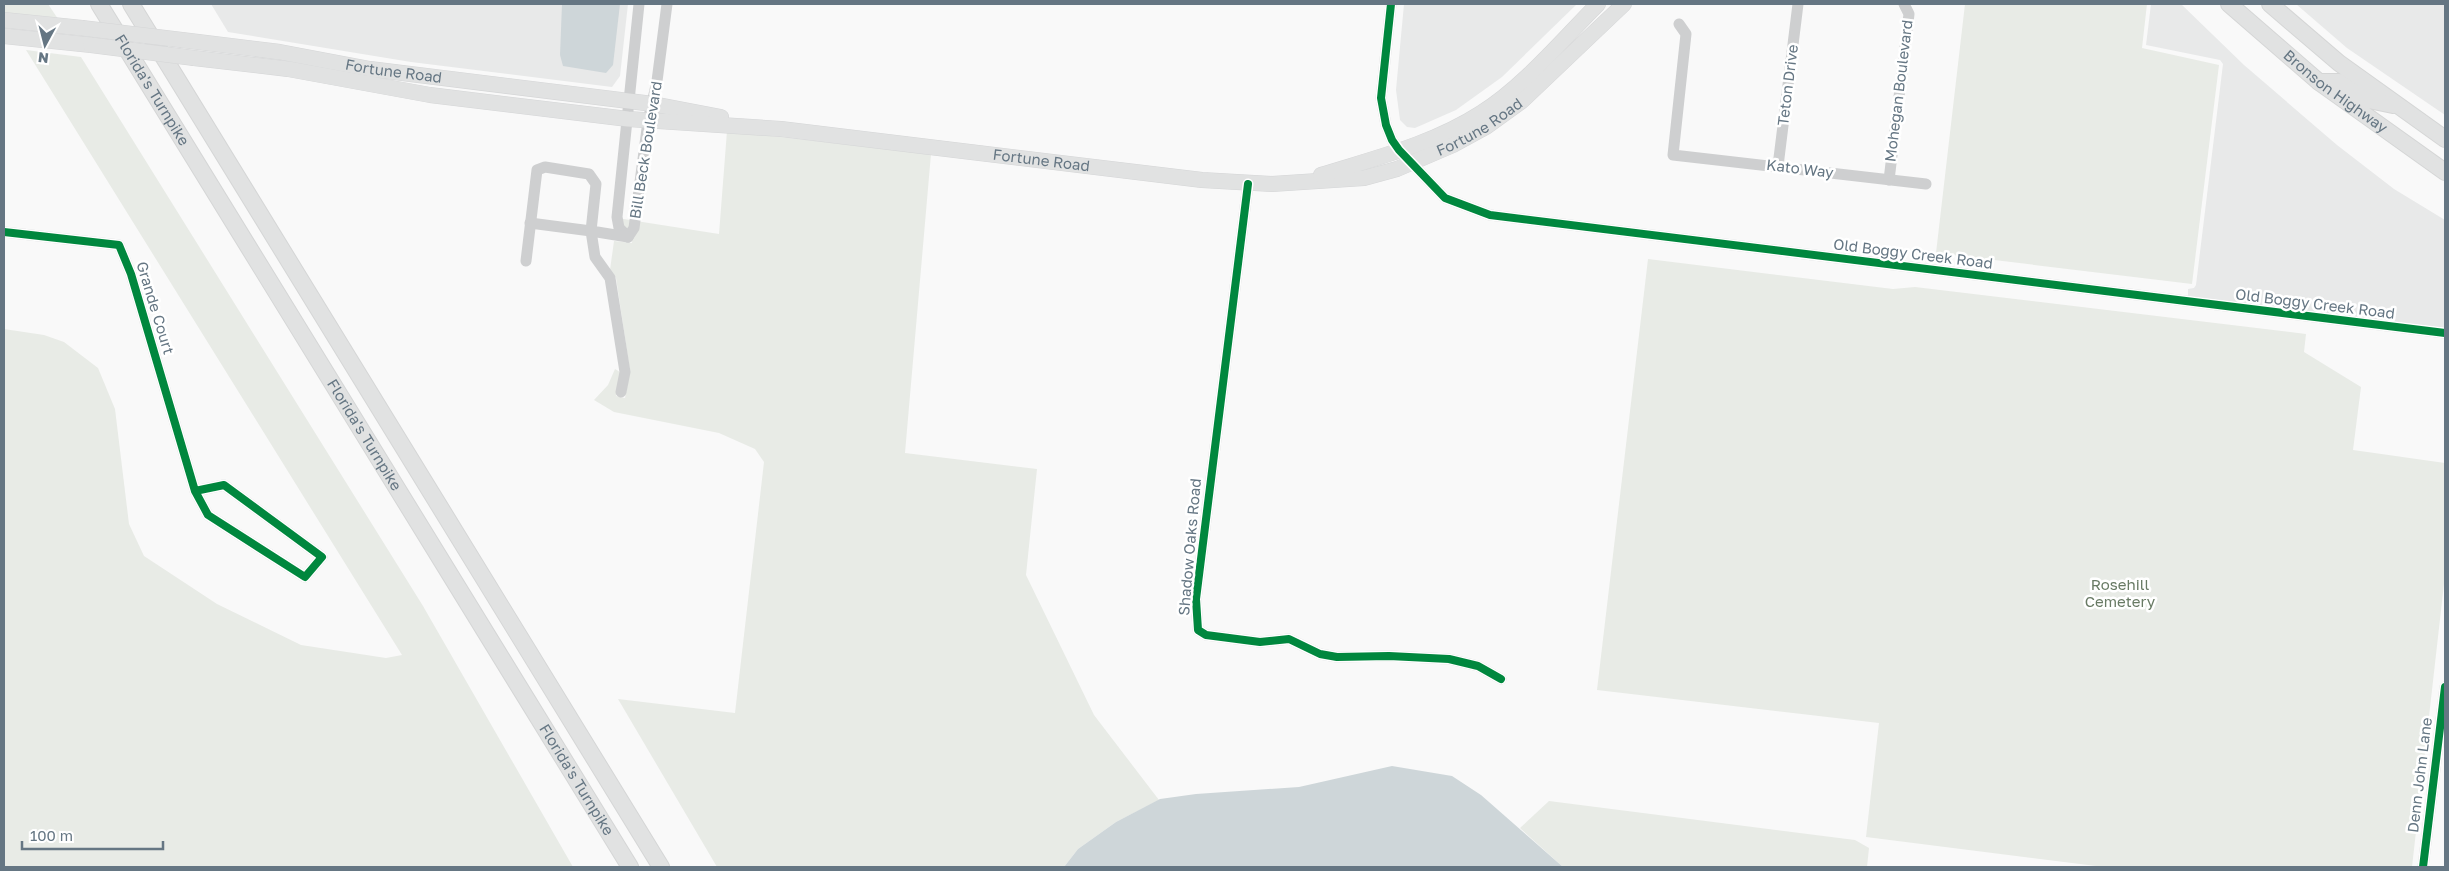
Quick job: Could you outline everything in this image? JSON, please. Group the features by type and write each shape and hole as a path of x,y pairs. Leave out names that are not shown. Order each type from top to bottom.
{"highway":[{"name":"Florida's Turnpike","path":"99,4 630,867"},
{"name":"Florida's Turnpike","path":"131,4 661,867"},
{"name":"Bronson Highway","path":"2229,4 2319,82 2445,172"},
{"name":"Bronson Highway","path":"2270,4 2339,63 2445,139"},
{"path":"2319,82 2339,82 2364,99 2397,106"}],"main road":[{"name":"Fortune Road","path":"1301,182 1399,150 1448,131 1481,114 1513,89 1598,4"},
{"name":"Fortune Road","path":"4,36 288,69 376,87 628,119 781,129 1248,184 1364,178 1411,163 1437,152 1486,127 1522,101 1624,4"},
{"name":"Fortune Road","path":"4,20 280,52 370,69 653,104 781,129"}],"street":[{"name":"Bill Beck Boulevard","path":"639,4 618,216 619,228 628,237 634,228 648,121 653,104 667,4"},
{"name":"Old Boggy Creek Road","path":"1392,4 1381,98 1386,125 1399,150 1445,198 1490,215 2445,333"},
{"name":"Teton Drive","path":"1778,166 1798,4"},
{"name":"Mohegan Boulevard","path":"1888,180 1909,14 1904,4"},
{"name":"Kato Way","path":"1679,24 1686,34 1673,155 1926,184"},
{"path":"506,104 509,87"},
{"path":"526,261 536,170 544,167 590,174 596,184 590,231 595,258 610,278 625,372 621,392"},
{"name":"Shadow Oaks Road","path":"1248,184 1196,599 1198,630 1206,635 1260,642 1289,639 1320,654 1337,657 1388,656 1449,659 1478,666 1501,679"},
{"path":"530,223 628,237"},
{"name":"Grande Court","path":"4,232 119,245 131,274 195,491 208,515 305,577 322,557 224,485 195,491"},
{"name":"Denn John Lane","path":"2423,867 2445,687"}],"shaded area":[{"path":"211,4 628,4 620,76 612,87 411,62 228,32"},
{"path":"562,4 620,4 613,65 606,73 563,66 560,55"},
{"path":"1404,4 1577,4 1502,77 1456,110 1415,128 1407,127 1400,120 1396,90"},
{"path":"2151,4 2181,4 2244,65 2337,145 2394,189 2445,220 2445,328 2188,297 2188,289 2194,288 2196,285 2223,64 2220,60 2146,45"},
{"path":"2296,4 2445,4 2445,115 2347,48"},
{"path":"1392,766 1452,776 1481,795 1563,867 1064,867 1078,849 1116,822 1160,799 1196,794 1299,787"}],"green space":[{"path":"4,4 48,4 58,19 4,14"},
{"path":"1965,4 2147,4 2142,48 2219,65 2192,284 1936,253"},
{"path":"26,50 81,57 423,606 573,867 4,867 4,329 44,335 64,342 98,368 115,409 129,524 144,556 217,604 301,645 386,658 402,655"},
{"path":"727,131 931,154 905,453 1037,469 1026,575 1094,715 1159,800 1116,822 1078,849 1064,867 717,867 618,699 735,713 764,462 755,449 719,433 614,412 594,400 608,385 615,369 620,372 616,396 625,398 630,371 616,278 610,270 614,241 632,243 633,233 616,230 617,218 719,234"},
{"name":"Rosehill Cemetery","path":"1648,259 1893,289 1915,287 2306,334 2304,352 2361,387 2353,450 2445,463 2445,575 2412,867 2104,867 1866,837 1879,723 1597,690"},
{"path":"1549,801 1855,840 1869,848 1867,867 1563,867 1520,828"}],"cycle path":[{"path":"1391,4 1381,98 1386,125 1392,140 1399,150 1445,198 1490,215 2445,333"},
{"path":"1248,184 1196,599 1198,630 1206,635 1260,642 1289,639 1320,654 1337,657 1389,656 1449,659 1478,666 1501,679"},
{"path":"4,232 119,245 131,274 195,491 208,515 305,577 322,557 224,485 195,491"},
{"path":"2423,867 2445,687"}]}
